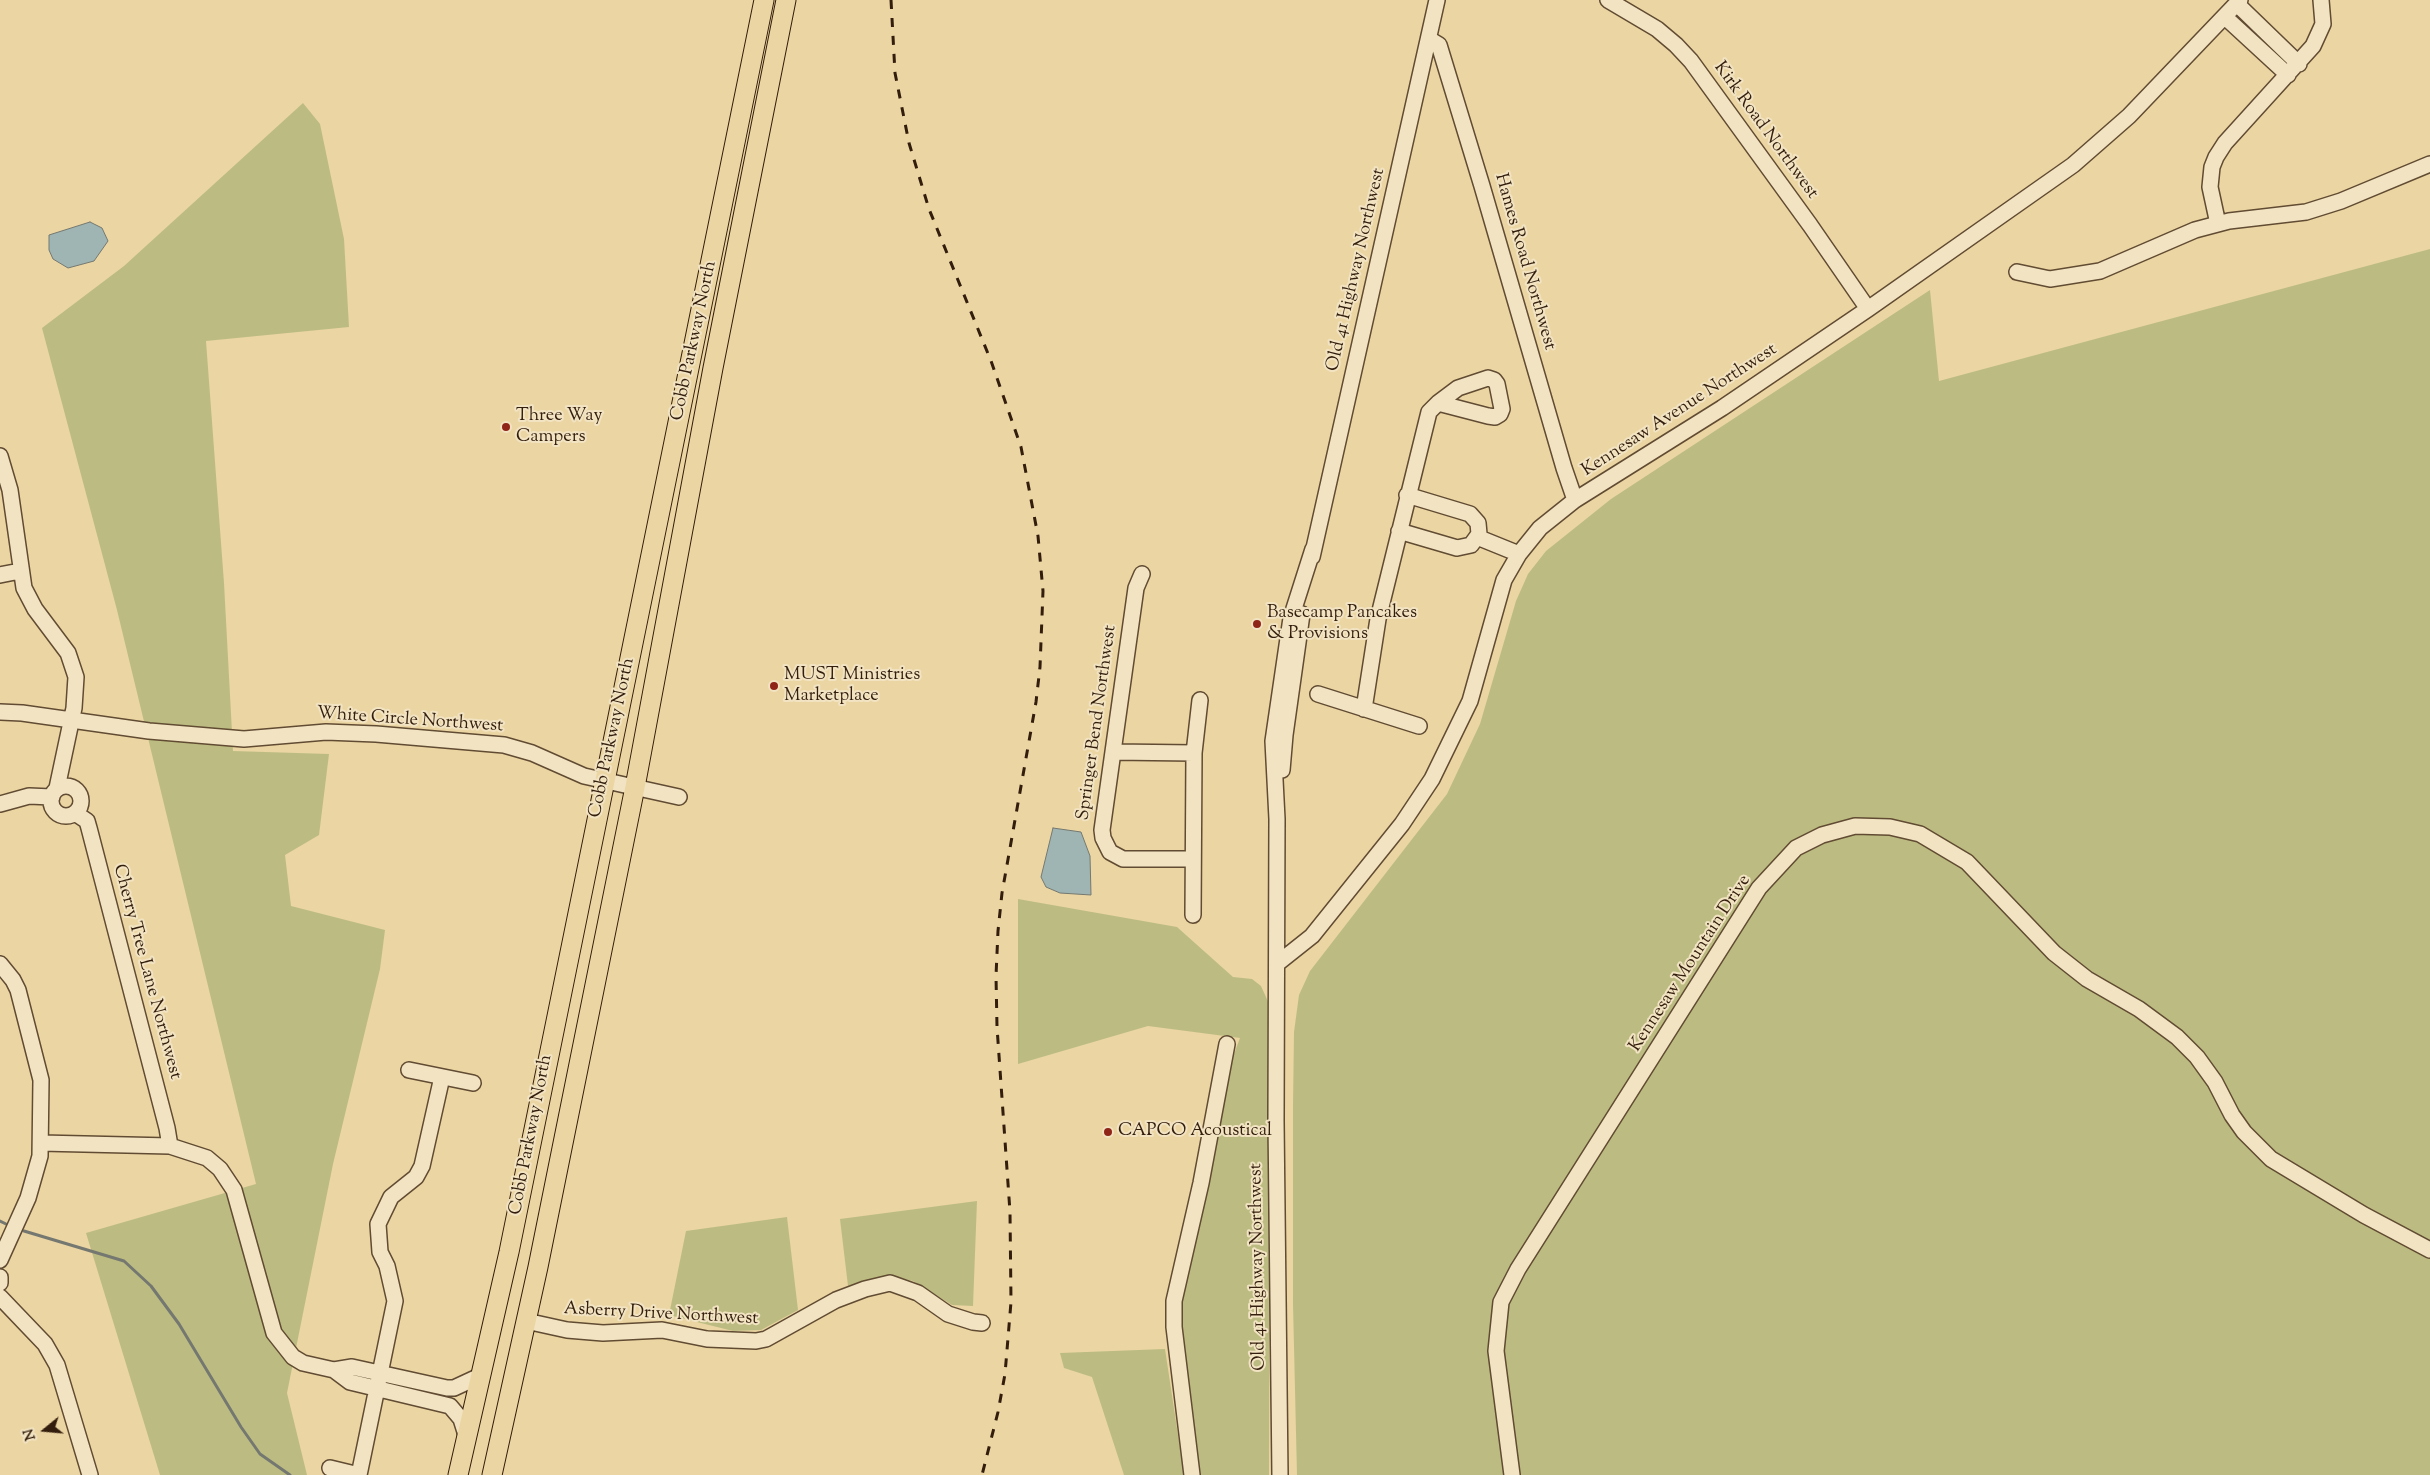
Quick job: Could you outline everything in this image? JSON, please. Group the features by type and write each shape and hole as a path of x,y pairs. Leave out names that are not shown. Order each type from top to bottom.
{"main road":[{"name":"Cobb Parkway North","path":"458,1475 482,1375 603,780 649,569 764,0"},
{"name":"Cobb Parkway North","path":"492,1475 526,1320 635,787 713,368 786,0"}],"street":[{"path":"754,0 761,19"},
{"name":"Old 41 Highway Northwest","path":"1280,1475 1276,1258 1277,819 1273,756 1276,709 1291,618 1313,549 1438,0"},
{"name":"Kirk Road Northwest","path":"1608,0 1657,29 1691,61 1810,225 1868,309"},
{"path":"2218,224 2210,187 2216,157 2225,142 2299,64 2320,36 2323,24 2321,0"},
{"path":"2232,6 2299,64"},
{"path":"2232,6 2288,75"},
{"name":"Kennesaw Avenue Northwest","path":"1278,963 1312,936 1402,824 1432,779 1464,717 1504,580 1519,554 1540,528 1575,500 1722,408 1868,309 2080,159 2129,116 2232,6"},
{"name":"Hames Road Northwest","path":"1429,39 1439,45 1442,54 1575,500"},
{"path":"2017,272 2050,279 2086,274 2114,266 2179,236 2218,224 2289,215 2325,207 2430,164"},
{"path":"1364,709 1378,619 1424,423 1428,412 1438,402"},
{"path":"0,456 10,490 20,571 29,600 68,653 76,677 71,721 54,793 54,809 64,816 76,812 81,803 79,793 67,786 54,793 29,796 0,804"},
{"path":"1399,531 1457,548 1472,545 1478,537 1478,523 1470,514 1407,495"},
{"path":"1478,537 1519,554"},
{"path":"0,575 20,571"},
{"name":"Springer Bend Northwest","path":"1142,574 1136,588 1102,830 1103,838 1110,852 1123,859 1193,860"},
{"path":"1318,694 1419,726"},
{"path":"1193,915 1194,753 1200,700"},
{"name":"White Circle Northwest","path":"0,712 22,713 149,731 244,739 326,732 376,734 504,745 532,753 572,772 679,797"},
{"path":"1113,752 1194,753"},
{"name":"Cherry Tree Lane Northwest","path":"76,812 87,821 89,828 168,1128 170,1146"},
{"name":"Kennesaw Mountain Drive","path":"1512,1475 1496,1350 1502,1302 1518,1268 1759,888 1796,848 1822,834 1855,826 1890,827 1920,834 1967,862 2054,953 2087,979 2139,1009 2177,1037 2197,1057 2232,1116 2244,1132 2271,1159 2356,1210 2430,1250"},
{"path":"0,964 13,980 18,990 41,1080 38,1162 28,1198 0,1260"},
{"path":"1192,1475 1174,1327 1174,1301 1201,1183 1227,1044"},
{"path":"409,1070 473,1084"},
{"path":"330,1468 359,1475 395,1301 387,1266 380,1252 378,1224 391,1197 416,1177 422,1166 442,1077"},
{"path":"40,1143 170,1146 207,1158 226,1175 237,1201 274,1333 293,1357 304,1363 334,1370 352,1367 454,1388 482,1375"},
{"path":"0,1277 0,1283"},
{"name":"Asberry Drive Northwest","path":"526,1320 567,1330 603,1333 662,1330 707,1339 756,1341 766,1339 836,1300 865,1289 890,1284 918,1293 957,1318 982,1323"},
{"path":"0,1297 45,1344 57,1364 90,1475"},
{"path":"334,1370 350,1382 450,1406 461,1419 467,1441"}],"green space":[{"path":"303,103 320,124 344,239 349,327 206,341 224,583 233,751 329,754 319,835 285,855 291,906 385,930 380,969 333,1164 287,1393 307,1475 160,1475 86,1233 256,1184 117,610 42,328 124,266"},
{"path":"2430,249 2430,1475 1297,1475 1293,1304 1293,1105 1294,1032 1299,995 1310,971 1447,794 1480,724 1516,601 1528,574 1546,551 1611,499 1930,290 1939,381"},
{"path":"1018,899 1177,927 1233,977 1252,979 1261,986 1270,1006 1269,1475 1199,1475 1183,1342 1183,1291 1231,1062 1240,1038 1148,1026 1018,1064"},
{"path":"977,1201 973,1306 952,1305 913,1281 890,1276 848,1286 840,1219"},
{"path":"787,1217 798,1310 761,1330 733,1331 669,1315 686,1231"},
{"path":"1165,1349 1184,1475 1124,1475 1092,1377 1064,1368 1060,1353"}],"water":[{"path":"90,222 102,228 108,241 94,261 68,268 53,259 49,250 49,235"},
{"path":"1053,828 1081,832 1090,856 1091,895 1060,893 1046,887 1041,877"}],"waterway":[{"path":"0,1221 6,1224"},
{"path":"24,1231 124,1261 151,1286 179,1324 241,1427 260,1454 290,1475"}],"railway":[{"path":"891,0 895,73 909,143 929,209 991,361 1021,447 1038,536 1043,591 1040,667 1036,702 1002,893 998,931 996,976 997,1027 1010,1212 1011,1302 1005,1374 998,1412 982,1475"}],"place":[{"name":"Three Way Campers","path":"506,427"},
{"name":"Basecamp Pancakes & Provisions","path":"1257,624"},
{"name":"MUST Ministries Marketplace","path":"774,686"},
{"name":"CAPCO Acoustical","path":"1108,1132"}]}
